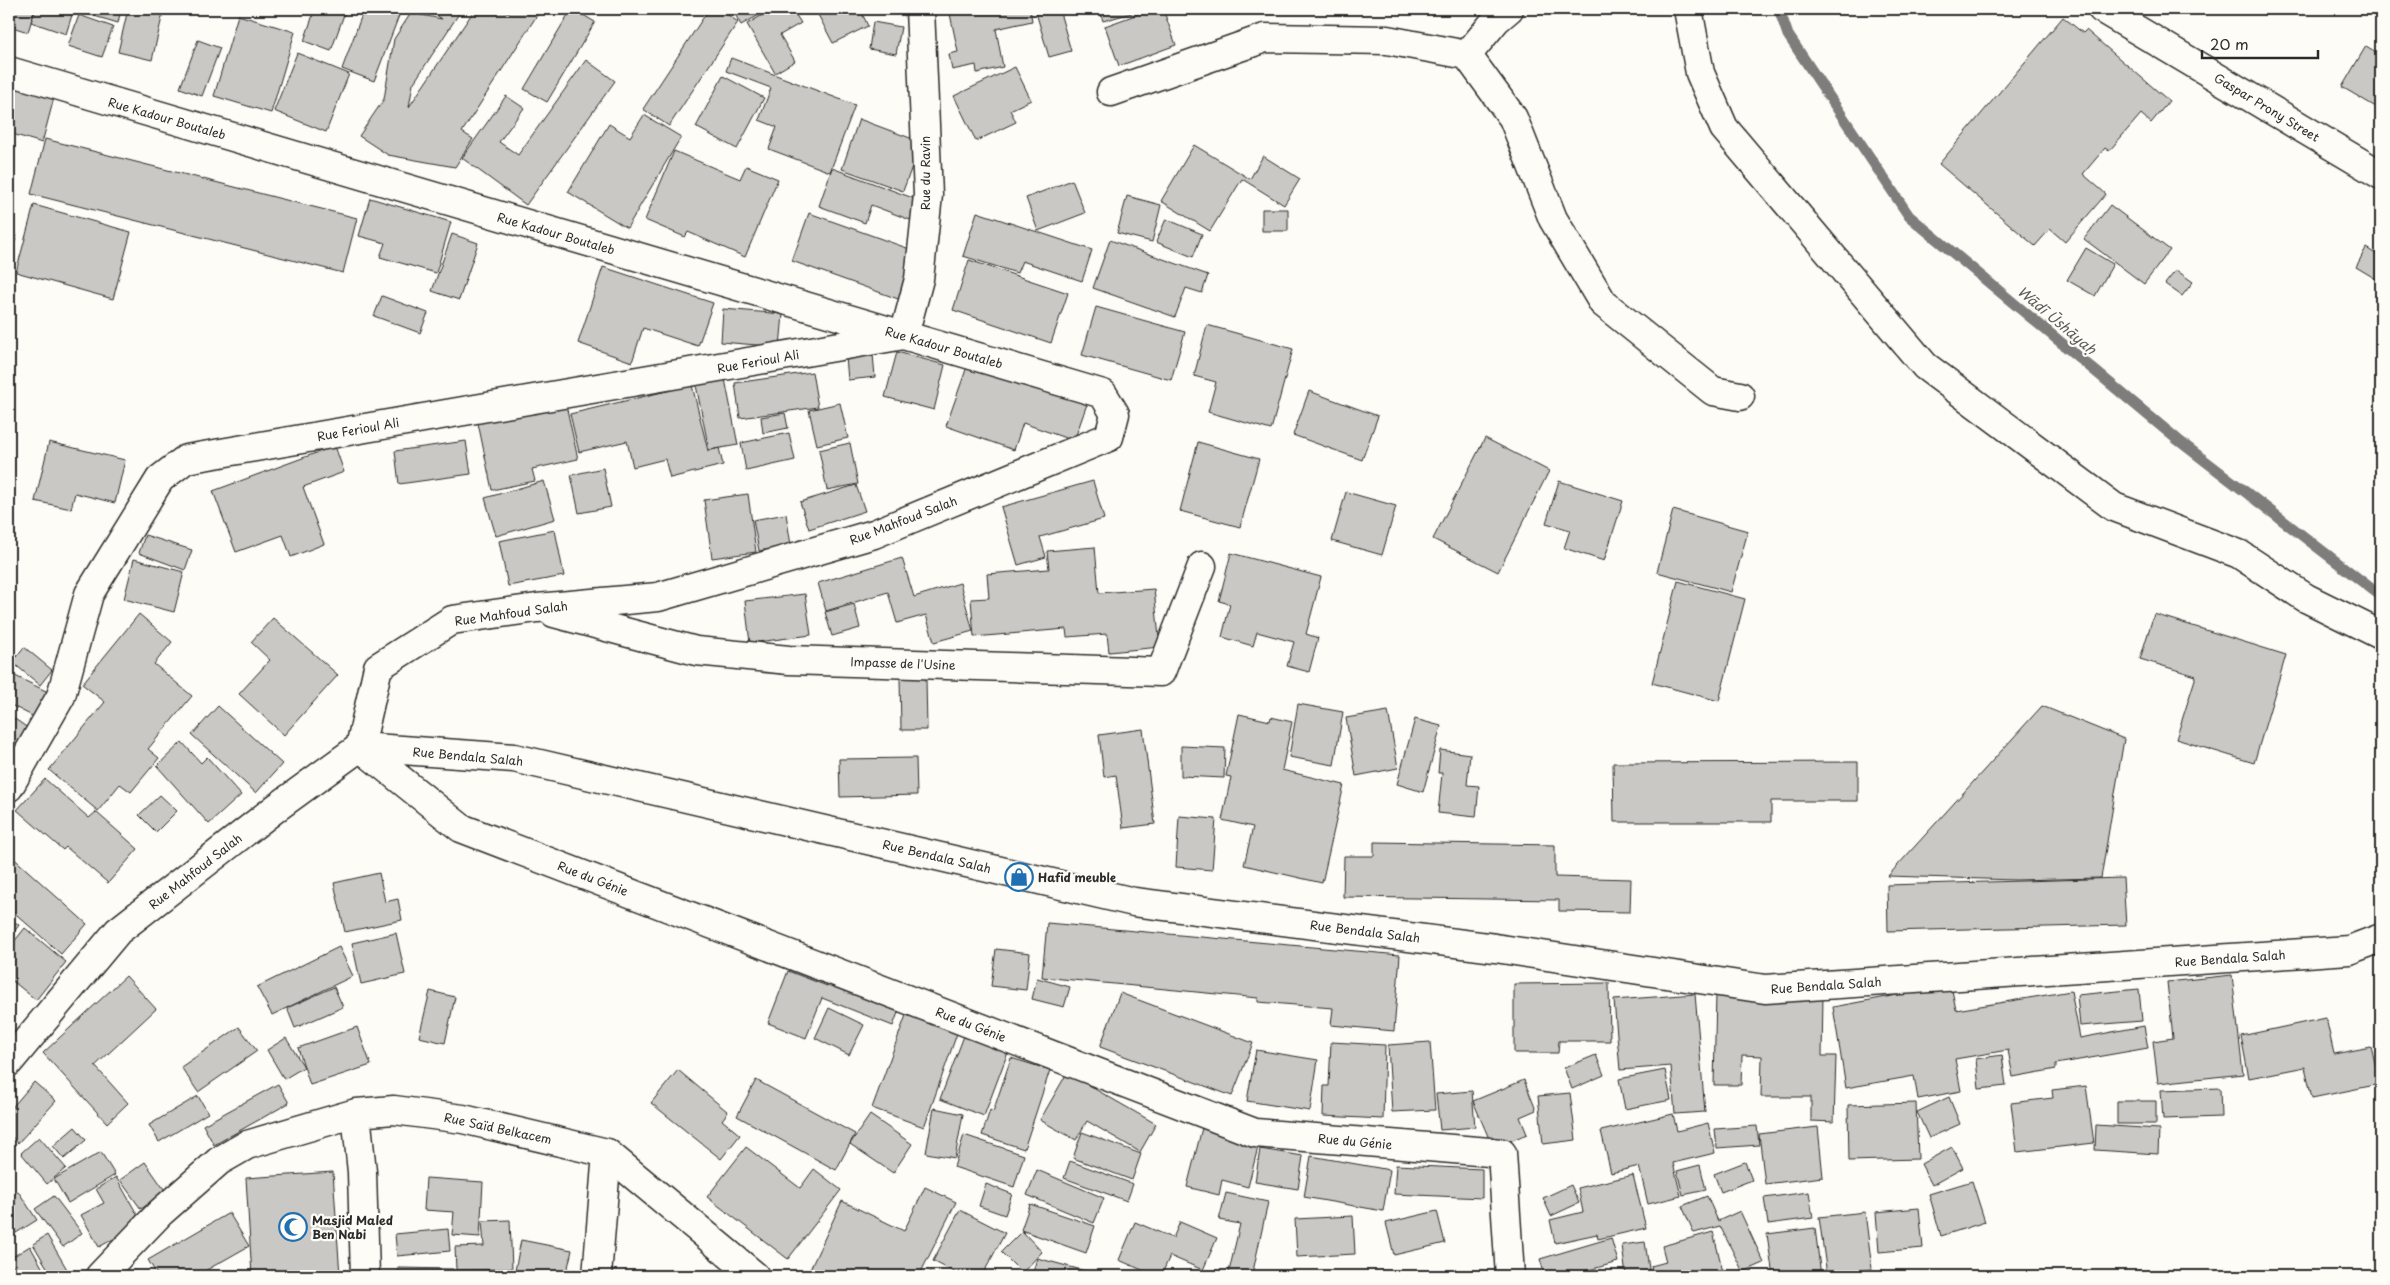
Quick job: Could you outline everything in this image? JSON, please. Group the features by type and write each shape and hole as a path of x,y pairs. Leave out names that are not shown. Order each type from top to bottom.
{"street":[{"name":"Rue du Ravin","path":"904,335 919,279 928,195 920,9"},
{"path":"1467,55 1496,20 1509,9"},
{"path":"1688,9 1700,73 1724,128 1925,366 2114,507 2239,554 2306,598 2381,635"},
{"name":"Gaspar Prony Street","path":"2102,9 2381,175"},
{"path":"1111,92 1265,38 1387,40 1467,55 1513,118 1553,219 1603,304 1713,391 1740,396"},
{"name":"Rue Kadour Boutaleb","path":"9,71 1102,394"},
{"name":"Rue Ferioul Ali","path":"9,787 61,696 89,594 160,479 186,459 904,335"},
{"name":"Rue Mahfoud Salah","path":"9,1062 118,931 276,808 360,747 378,667 452,620 537,608 658,597 874,534 1109,437 1115,414 1102,394"},
{"name":"Impasse de l'Usine","path":"537,608 696,651 789,660 1161,672 1202,566"},
{"name":"Rue Bendala Salah","path":"360,747 514,758 1134,902 1495,948 1764,989 2349,950 2381,938"},
{"name":"Rue du Génie","path":"360,747 462,828 1255,1133 1502,1153 1510,1276"},
{"name":"Rue Saïd Belkacem","path":"100,1276 160,1213 219,1161 247,1145 356,1113 394,1110 463,1119 607,1153 755,1276"},
{"path":"356,1113 362,1172 364,1276"},
{"path":"597,1276 607,1153"}],"building":[{"path":"9,9 35,9 28,32 9,26"},
{"path":"36,9 62,9 62,11 72,15 66,34 31,22"},
{"path":"78,9 121,9 118,23 77,11"},
{"path":"128,9 164,9 152,60 118,52"},
{"path":"315,9 346,9 331,51 304,41"},
{"path":"364,9 389,9 400,13 374,81 342,69"},
{"path":"427,9 462,9 413,84 409,107 475,9 509,12 512,9 541,9 462,132 473,139 455,167 388,155 359,136 384,99 394,39 411,13 442,19"},
{"path":"561,9 573,9 595,22 547,102 524,89 569,13"},
{"path":"709,9 719,9 738,22 669,126 643,109"},
{"path":"732,9 770,9 741,25"},
{"path":"773,9 792,9 801,23 780,35 795,61 775,73 747,24"},
{"path":"815,9 860,9 868,26 833,43"},
{"path":"949,9 1030,9 1032,21 996,29 1003,67 977,73 976,65 952,70 949,54 958,52"},
{"path":"1035,9 1059,9 1071,51 1049,57"},
{"path":"1099,9 1146,9 1103,21"},
{"path":"1152,9 1163,9 1176,45 1119,66 1105,26"},
{"path":"79,15 113,27 102,57 68,46"},
{"path":"238,15 295,32 271,113 214,96"},
{"path":"2063,17 2083,33 2086,30 2169,101 2151,123 2141,114 2109,151 2105,148 2083,174 2106,194 2065,242 2050,229 2035,246 1939,164"},
{"path":"873,22 901,27 896,54 869,49"},
{"path":"198,40 220,48 202,96 180,88"},
{"path":"2366,46 2381,55 2381,110 2342,87"},
{"path":"297,53 349,74 326,132 274,111"},
{"path":"731,58 855,105 830,172 769,149 777,127 759,120 771,88 726,71"},
{"path":"586,60 615,81 526,205 462,158 506,96 524,108 499,142 518,155"},
{"path":"1015,67 1031,100 1010,110 1016,122 976,141 954,96"},
{"path":"723,76 764,98 737,149 696,127"},
{"path":"9,82 55,94 42,143 9,133"},
{"path":"644,115 681,137 627,228 568,192 609,124 630,137"},
{"path":"859,119 921,142 903,191 842,169"},
{"path":"45,139 357,218 343,273 31,194"},
{"path":"1194,145 1250,179 1263,156 1300,179 1284,205 1242,179 1210,231 1161,201"},
{"path":"674,151 740,179 746,166 778,179 745,257 688,232 685,237 645,220"},
{"path":"832,168 921,201 913,221 871,205 865,223 819,206"},
{"path":"1072,180 1085,213 1038,231 1026,198"},
{"path":"1127,196 1161,205 1152,242 1117,233"},
{"path":"370,198 451,222 436,273 380,257 385,243 359,236"},
{"path":"34,205 131,232 113,299 16,272"},
{"path":"2110,205 2170,250 2144,284 2084,239"},
{"path":"1262,209 1288,209 1288,231 1262,231"},
{"path":"977,212 1092,250 1082,281 1022,261 1017,273 963,256"},
{"path":"809,213 918,252 901,300 792,261"},
{"path":"1166,219 1202,234 1193,257 1156,242"},
{"path":"9,233 17,236 9,258"},
{"path":"452,234 478,243 459,300 432,291"},
{"path":"1110,240 1208,275 1202,293 1186,288 1175,317 1093,288"},
{"path":"2086,248 2113,264 2095,296 2067,280"},
{"path":"2366,248 2381,257 2381,282 2356,267"},
{"path":"969,260 1068,293 1051,343 953,310"},
{"path":"603,267 713,303 698,346 643,328 632,362 578,343"},
{"path":"2176,270 2193,282 2182,296 2165,284"},
{"path":"382,296 428,313 420,333 374,316"},
{"path":"1096,307 1185,332 1171,380 1082,355"},
{"path":"723,309 783,314 780,347 721,342"},
{"path":"1207,325 1293,349 1271,430 1208,412 1216,382 1194,376"},
{"path":"897,352 945,365 934,410 885,397"},
{"path":"873,354 875,377 848,380 846,357"},
{"path":"969,361 1087,404 1074,441 1023,423 1014,450 946,426"},
{"path":"812,372 818,407 740,418 735,383"},
{"path":"725,379 738,445 709,450 696,385"},
{"path":"692,385 708,451 719,448 723,465 670,478 665,459 633,467 627,441 579,452 570,414"},
{"path":"1309,391 1378,416 1362,460 1293,435"},
{"path":"840,403 848,438 817,445 809,410"},
{"path":"566,405 578,459 532,469 535,481 492,490 478,423"},
{"path":"785,413 788,428 763,433 761,417"},
{"path":"789,433 795,460 746,471 741,443"},
{"path":"1485,438 1549,471 1498,572 1433,539"},
{"path":"466,441 471,474 399,484 395,451"},
{"path":"49,442 125,460 115,503 75,493 71,509 35,501"},
{"path":"1198,442 1259,459 1240,527 1180,511"},
{"path":"850,443 858,484 827,490 819,450"},
{"path":"335,446 344,472 303,487 324,544 291,557 283,535 236,552 213,491"},
{"path":"603,468 611,507 579,513 571,475"},
{"path":"544,481 555,519 496,536 485,498"},
{"path":"1093,481 1104,519 1040,537 1046,557 1018,565 1001,507"},
{"path":"1559,481 1623,501 1604,561 1564,548 1570,530 1546,523"},
{"path":"856,485 865,511 809,529 800,502"},
{"path":"1346,492 1396,506 1382,555 1332,541"},
{"path":"748,494 756,552 712,558 704,500"},
{"path":"1673,510 1748,531 1731,592 1657,572"},
{"path":"786,514 791,545 759,551 753,520"},
{"path":"555,530 564,576 508,586 499,541"},
{"path":"145,535 192,550 185,570 139,553"},
{"path":"1095,547 1099,593 1154,589 1160,647 1109,652 1107,634 1067,637 1066,629 974,637 971,599 989,598 987,574 1049,569 1047,551"},
{"path":"1231,553 1321,577 1306,634 1318,638 1309,672 1287,666 1294,642 1257,632 1253,646 1222,637 1230,604 1219,601"},
{"path":"902,558 914,597 960,583 973,631 934,642 926,615 897,623 888,592 826,611 818,583"},
{"path":"134,559 184,572 174,612 124,599"},
{"path":"1678,581 1745,599 1719,701 1652,683"},
{"path":"805,594 811,635 750,643 745,601"},
{"path":"854,604 860,628 832,636 825,612"},
{"path":"139,614 172,642 154,664 192,696 148,749 159,758 131,792 120,784 98,811 49,770 105,702 82,684"},
{"path":"2154,614 2286,655 2254,763 2176,739 2196,676 2140,659"},
{"path":"273,618 338,675 284,735 239,694 270,660 251,642"},
{"path":"24,647 52,670 40,685 12,662"},
{"path":"9,650 15,655 9,663"},
{"path":"9,673 52,694 40,720 9,704"},
{"path":"900,678 926,678 927,730 901,730"},
{"path":"1298,704 1343,712 1334,765 1289,757"},
{"path":"218,706 282,764 256,793 192,735"},
{"path":"2042,706 2124,739 2101,878 2016,880 1888,876"},
{"path":"1388,711 1398,768 1356,776 1346,718"},
{"path":"1239,714 1270,721 1271,717 1292,722 1282,770 1344,785 1322,883 1244,865 1253,827 1222,820 1231,777 1226,776"},
{"path":"9,715 38,735 26,751 9,738"},
{"path":"1415,719 1441,726 1423,792 1397,784"},
{"path":"1143,729 1155,824 1123,828 1116,775 1104,777 1099,735"},
{"path":"182,742 201,763 207,757 241,795 209,824 157,766"},
{"path":"1181,746 1225,748 1224,778 1181,776"},
{"path":"9,747 19,754 9,767"},
{"path":"1440,750 1470,754 1467,785 1479,786 1476,817 1438,813 1442,773 1438,773"},
{"path":"916,758 917,795 840,797 839,759"},
{"path":"1858,762 1858,801 1771,801 1771,822 1614,822 1613,763"},
{"path":"45,779 89,818 96,812 138,849 108,883 66,847 63,850 17,810"},
{"path":"160,795 177,811 156,832 139,815"},
{"path":"1179,816 1216,819 1212,870 1176,867"},
{"path":"1374,842 1555,845 1555,877 1631,879 1630,912 1559,911 1559,900 1343,897 1344,856 1374,856"},
{"path":"9,854 87,924 61,954 9,908"},
{"path":"379,873 385,902 398,899 402,920 345,932 334,883"},
{"path":"2123,878 2126,925 1888,931 1887,885"},
{"path":"9,918 19,925 9,939"},
{"path":"1047,923 1400,955 1394,1031 1331,1025 1333,1008 1258,1002 1258,998 1042,977"},
{"path":"25,928 66,962 36,1000 9,978 9,948"},
{"path":"396,933 405,974 361,984 352,943"},
{"path":"339,947 353,976 272,1015 257,987"},
{"path":"996,949 1030,953 1026,990 991,986"},
{"path":"788,971 827,986 832,973 902,1002 893,1026 822,998 806,1038 768,1023"},
{"path":"2232,975 2243,1074 2158,1083 2153,1041 2173,1038 2167,982"},
{"path":"126,976 156,1009 95,1066 128,1103 107,1123 43,1053"},
{"path":"1037,978 1070,987 1064,1007 1032,999"},
{"path":"1609,983 1610,1041 1559,1041 1558,1053 1514,1053 1514,984"},
{"path":"1951,985 1956,1010 2071,991 2080,1038 2144,1026 2148,1048 2056,1064 2056,1069 2013,1077 2008,1050 1955,1059 1961,1091 1918,1099 1914,1076 1846,1088 1833,1007"},
{"path":"334,987 343,1007 295,1028 287,1008"},
{"path":"2139,989 2142,1021 2080,1026 2077,995"},
{"path":"430,991 455,997 445,1043 419,1037"},
{"path":"1120,993 1253,1043 1232,1096 1100,1047"},
{"path":"1716,993 1823,996 1822,1056 1836,1056 1834,1122 1811,1121 1811,1097 1761,1097 1762,1056 1742,1055 1741,1085 1714,1085"},
{"path":"1695,994 1705,1112 1675,1114 1671,1066 1620,1070 1614,1000"},
{"path":"909,1007 960,1025 924,1127 872,1108"},
{"path":"829,1008 864,1025 849,1055 815,1038"},
{"path":"2326,1018 2334,1054 2371,1047 2380,1084 2312,1098 2305,1067 2249,1078 2241,1036"},
{"path":"239,1027 257,1051 198,1092 181,1067"},
{"path":"357,1027 371,1065 310,1085 298,1048"},
{"path":"964,1036 1008,1052 984,1116 940,1099"},
{"path":"286,1038 304,1067 284,1079 267,1050"},
{"path":"1331,1042 1385,1045 1383,1119 1323,1116 1324,1086 1329,1086"},
{"path":"1430,1042 1435,1110 1392,1112 1388,1045"},
{"path":"1256,1050 1318,1060 1310,1111 1247,1101"},
{"path":"1596,1055 1604,1075 1572,1089 1564,1068"},
{"path":"2002,1055 2006,1086 1979,1089 1976,1059"},
{"path":"1011,1058 1050,1070 1024,1149 982,1135 990,1110 993,1112"},
{"path":"678,1070 728,1112 722,1120 740,1135 721,1159 651,1103"},
{"path":"1665,1070 1671,1100 1625,1109 1619,1079"},
{"path":"1067,1073 1156,1124 1140,1152 1087,1121 1076,1140 1040,1120"},
{"path":"756,1080 855,1134 836,1170 737,1116"},
{"path":"1524,1080 1536,1110 1520,1117 1527,1134 1493,1148 1473,1101"},
{"path":"34,1082 56,1101 18,1143 9,1134 9,1111"},
{"path":"278,1084 289,1103 214,1145 203,1125"},
{"path":"2086,1086 2094,1143 2017,1152 2011,1103 2053,1098 2052,1090"},
{"path":"2220,1088 2221,1117 2163,1119 2161,1090"},
{"path":"1472,1091 1475,1127 1440,1130 1436,1094"},
{"path":"1570,1093 1576,1140 1543,1144 1538,1096"},
{"path":"198,1096 208,1113 159,1142 149,1125"},
{"path":"1949,1097 1960,1124 1929,1138 1917,1112"},
{"path":"2117,1101 2156,1101 2156,1124 2117,1124"},
{"path":"1916,1103 1918,1159 1849,1161 1848,1105"},
{"path":"934,1108 963,1114 955,1158 926,1153"},
{"path":"1673,1114 1677,1131 1708,1123 1715,1153 1673,1163 1681,1196 1648,1204 1639,1166 1611,1173 1601,1131"},
{"path":"870,1115 912,1144 893,1173 850,1144"},
{"path":"2096,1125 2159,1129 2158,1154 2095,1150"},
{"path":"1757,1126 1759,1145 1717,1148 1715,1129"},
{"path":"75,1127 86,1140 64,1159 53,1146"},
{"path":"1818,1127 1823,1177 1765,1184 1759,1134"},
{"path":"1202,1128 1259,1143 1248,1187 1222,1180 1219,1195 1187,1187"},
{"path":"1082,1132 1141,1154 1132,1180 1073,1158"},
{"path":"964,1135 1024,1155 1014,1187 954,1167"},
{"path":"39,1137 66,1168 47,1184 21,1153"},
{"path":"746,1147 800,1188 814,1169 841,1190 788,1259 707,1197"},
{"path":"1952,1147 1963,1168 1932,1185 1921,1164"},
{"path":"1260,1149 1303,1156 1298,1189 1255,1182"},
{"path":"101,1152 115,1175 68,1203 54,1179"},
{"path":"1311,1156 1390,1170 1383,1211 1304,1197"},
{"path":"1070,1161 1133,1184 1127,1201 1064,1178"},
{"path":"145,1162 166,1192 141,1209 120,1180"},
{"path":"1745,1162 1752,1180 1721,1192 1714,1174"},
{"path":"1396,1165 1482,1169 1482,1198 1394,1194"},
{"path":"1700,1165 1706,1190 1683,1195 1677,1171"},
{"path":"1037,1170 1104,1198 1094,1223 1027,1195"},
{"name":"Masjid Maled Ben Nabi","path":"333,1172 340,1276 252,1276 246,1178"},
{"path":"1633,1175 1646,1228 1598,1239 1597,1234 1555,1243 1550,1220 1583,1212 1578,1188"},
{"path":"116,1177 142,1223 99,1247 81,1215 104,1203 96,1189"},
{"path":"426,1178 483,1182 480,1237 452,1235 454,1212 424,1210"},
{"path":"1972,1181 1985,1222 1941,1236 1929,1194"},
{"path":"986,1184 1012,1194 1005,1215 979,1206"},
{"path":"1571,1185 1579,1203 1551,1216 1543,1198"},
{"path":"925,1187 956,1202 919,1276 807,1276 842,1201 904,1231"},
{"path":"18,1191 37,1220 16,1233 9,1222 9,1197"},
{"path":"1809,1192 1813,1218 1768,1224 1764,1198"},
{"path":"1226,1193 1268,1202 1252,1276 1228,1276 1240,1224 1219,1220"},
{"path":"54,1196 82,1233 63,1247 35,1209"},
{"path":"1707,1196 1718,1221 1740,1211 1764,1263 1743,1272 1720,1226 1694,1233 1682,1206"},
{"path":"1030,1204 1095,1226 1086,1253 1021,1230"},
{"path":"1919,1208 1923,1248 1879,1252 1876,1212"},
{"path":"960,1210 1005,1233 982,1276 962,1276 933,1261"},
{"path":"1437,1211 1445,1243 1394,1255 1386,1223"},
{"path":"1865,1212 1872,1269 1827,1275 1819,1217"},
{"path":"229,1213 249,1246 196,1276 158,1276 148,1260"},
{"path":"1353,1216 1355,1254 1297,1257 1295,1219"},
{"path":"510,1220 512,1269 456,1270 455,1247 484,1246 482,1221"},
{"path":"1135,1222 1173,1238 1180,1222 1217,1238 1203,1270 1170,1256 1161,1276 1156,1276 1119,1260"},
{"path":"1815,1228 1821,1276 1773,1276 1767,1234"},
{"path":"448,1229 450,1251 397,1256 395,1234"},
{"path":"1022,1231 1042,1252 1022,1273 1001,1252"},
{"path":"1713,1232 1724,1276 1653,1276 1651,1266 1666,1262 1662,1246"},
{"path":"47,1235 68,1271 59,1276 52,1276 33,1244"},
{"path":"1611,1238 1618,1262 1567,1276 1545,1276 1540,1259"},
{"path":"521,1240 572,1250 566,1276 514,1276"},
{"path":"1645,1242 1650,1275 1626,1276 1622,1245"},
{"path":"30,1246 47,1276 18,1276 9,1259"},
{"path":"1037,1258 1104,1276 1032,1276"},
{"path":"398,1268 453,1269 453,1276 398,1276"},
{"path":"135,1271 140,1276 128,1276"},
{"path":"930,1272 938,1276 927,1276"},
{"path":"1277,1272 1302,1276 1276,1276"},
{"path":"463,1273 487,1276 462,1276"}],"waterway":[{"name":"Wādī Ūshāyaḥ","path":"1779,9 1788,35 1909,216 2178,440 2381,596"}],"place":[{"name":"Hafid meuble","path":"1019,877"},
{"name":"Masjid Maled Ben Nabi","path":"293,1227"}]}
